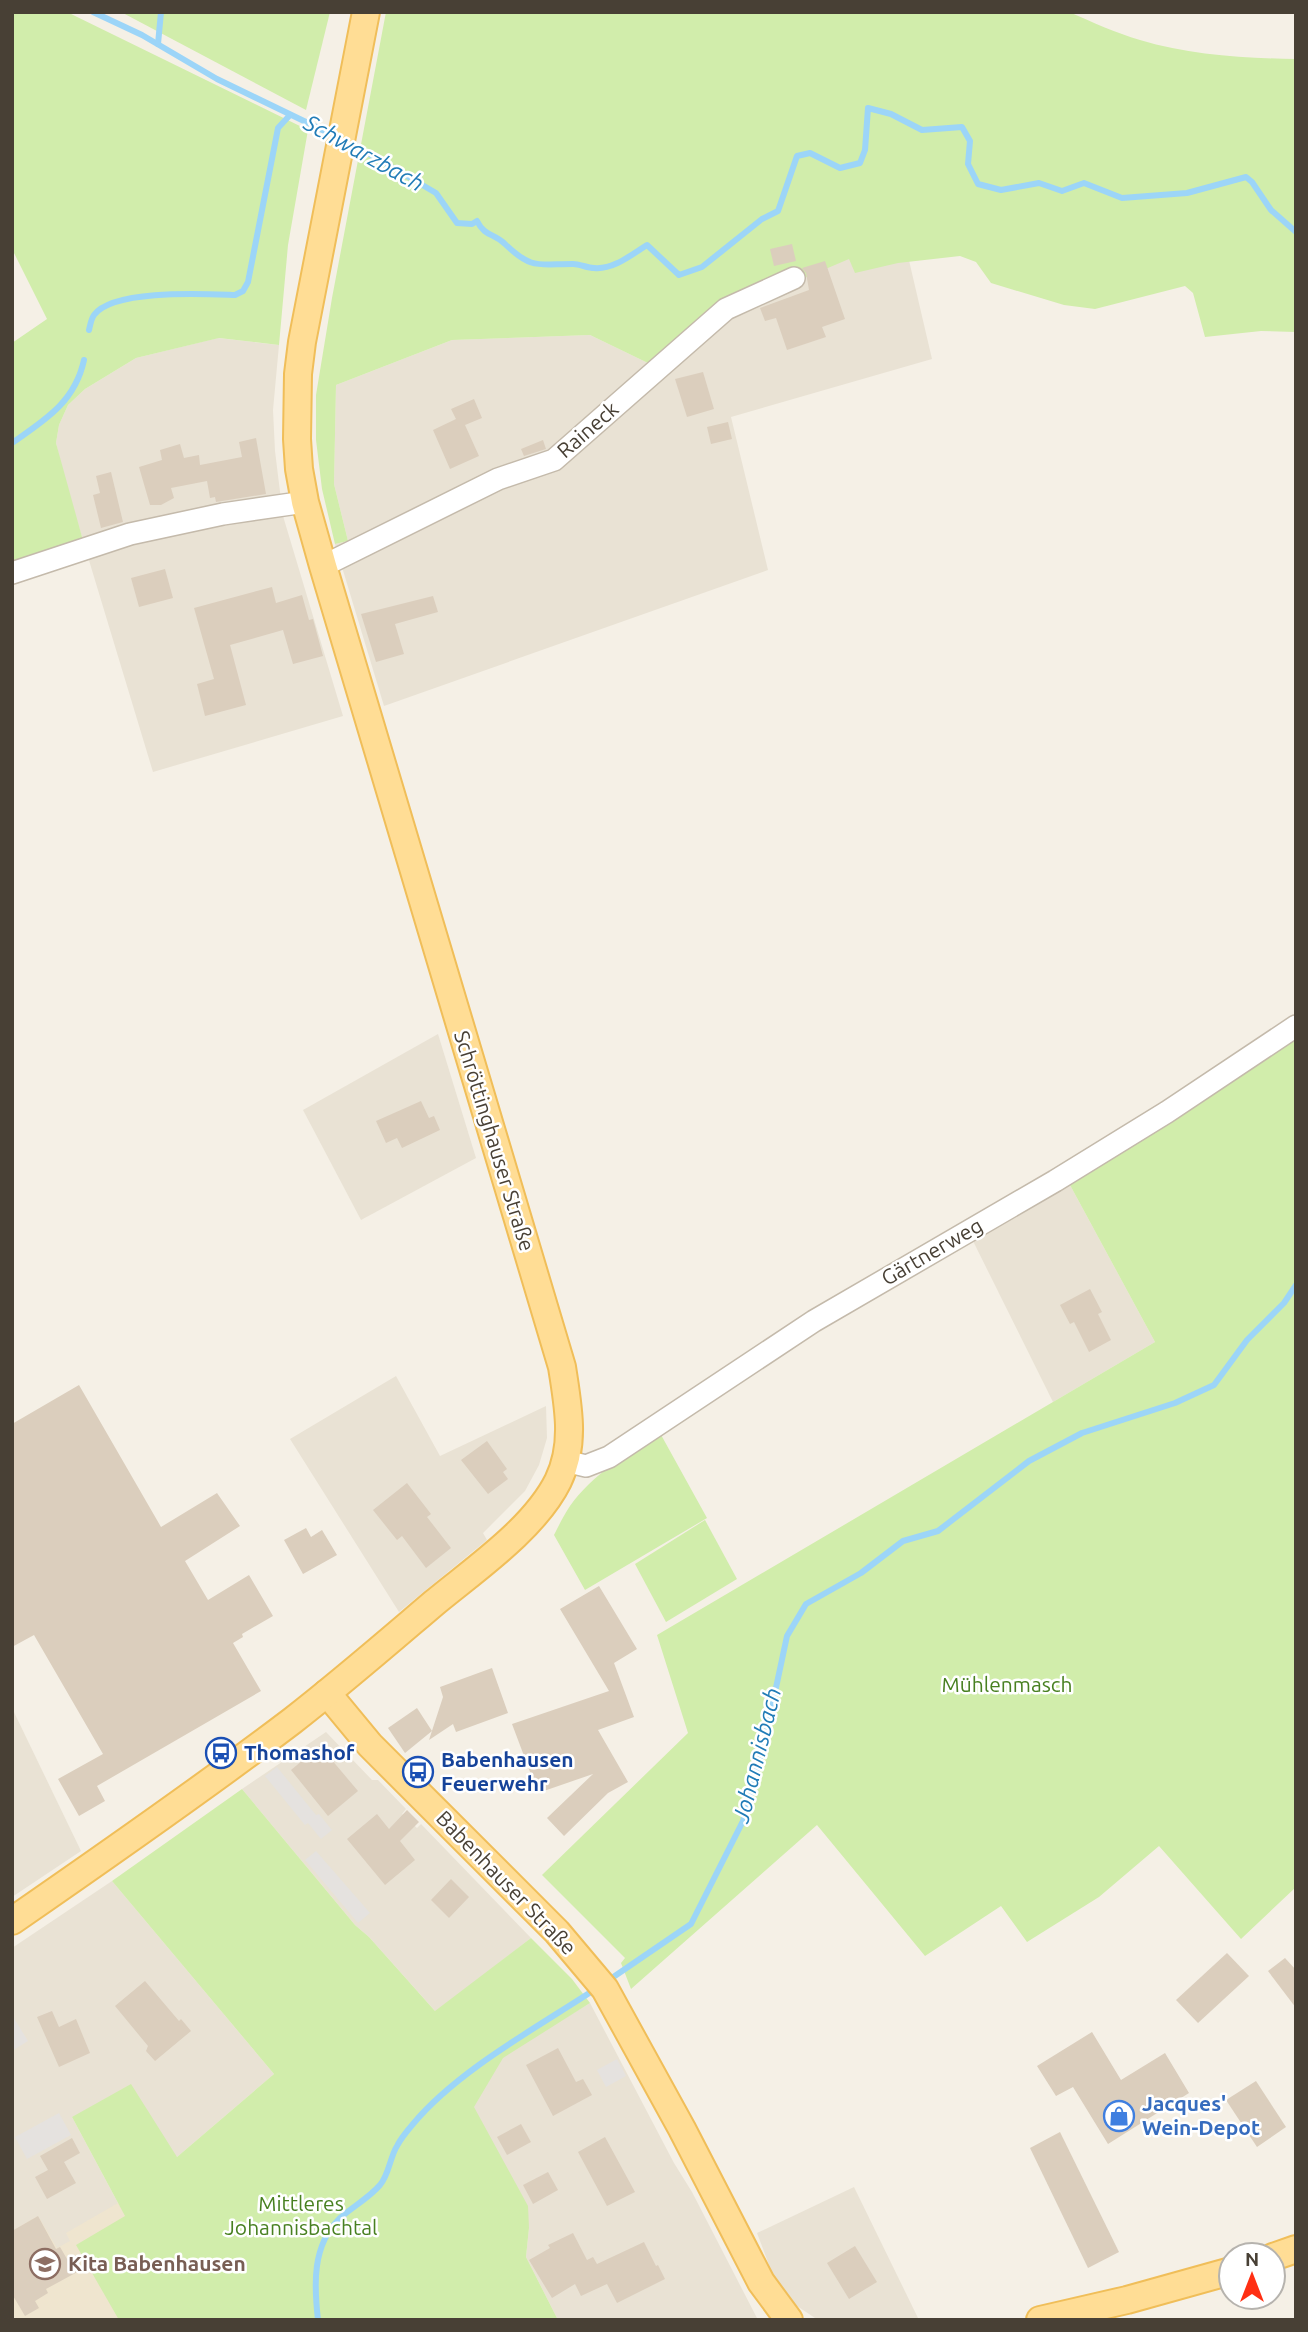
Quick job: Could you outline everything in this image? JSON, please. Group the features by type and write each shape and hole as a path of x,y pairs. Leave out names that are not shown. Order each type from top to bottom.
{"main road":[{"name":"Schröttinghauser Straße","path":"327,1693 514,1534 548,1498 565,1461 569,1438 569,1411 562,1367 305,502 297,439 298,374 366,12"},
{"path":"12,1921 175,1807 327,1693"},
{"name":"Babenhauser Straße","path":"327,1693 370,1745 593,1973 614,2004 761,2283 789,2320"},
{"path":"1040,2320 1217,2275"}],"street":[{"name":"Raineck","path":"323,566 498,479 554,460 726,309 794,278"},
{"path":"12,573 130,534 223,514 305,502"},
{"name":"Gärtnerweg","path":"565,1461 586,1466 609,1457 814,1321 1066,1174 1167,1112 1296,1026"}],"shaded area":[{"path":"904,239 932,359 731,417 768,570 384,706 335,544 348,541 334,484 336,385 452,340 590,335 650,364 691,286"},
{"path":"218,338 279,345 273,410 283,516 343,716 153,772 65,481 56,443 59,425 68,405 85,389 136,358"},
{"path":"438,1034 476,1158 361,1220 303,1110"},
{"path":"1070,1185 1155,1342 1053,1402 972,1239"},
{"path":"396,1376 440,1456 546,1406 547,1438 539,1465 525,1491 483,1533 487,1540 399,1612 290,1439"},
{"path":"12,1708 81,1851 12,1897"},
{"path":"326,1732 372,1780 378,1780 406,1809 402,1814 417,1828 421,1824 531,1938 436,2012 355,1925 242,1789"},
{"path":"277,1767 316,1815 319,1814 332,1830 321,1839 308,1823 305,1825 265,1776"},
{"path":"316,1851 370,1913 358,1923 305,1860"},
{"path":"112,1881 274,2074 177,2157 72,2117 118,2203 172,2294 12,2320 12,1948"},
{"path":"590,2003 758,2320 558,2320 526,2257 529,2228 465,2091 501,2057"},
{"path":"12,2015 28,2041 12,2051"},
{"path":"617,2059 626,2076 606,2087 597,2070"},
{"path":"59,2113 71,2135 27,2159 15,2137"},
{"path":"854,2187 919,2320 818,2320 791,2302 774,2278 757,2233"},
{"path":"118,2203 172,2294 126,2320 12,2320 12,2231 38,2216 57,2248 70,2241 66,2233"}],"green space":[{"path":"12,12 67,12 308,130 288,245 279,345 219,338 136,358 85,389 68,405 59,425 56,443 84,544 12,568 12,343 47,319 12,249"},
{"path":"121,12 330,12 306,110"},
{"path":"386,12 1069,12 1131,37 1178,49 1237,57 1296,59 1296,332 1261,331 1205,337 1193,293 1185,286 1095,309 1064,305 991,283 976,262 960,256 898,263 855,273 849,259 701,322 650,364 590,335 452,340 336,385 334,484 348,541 335,544 322,489 316,440 316,395"},
{"name":"Mühlenmasch","path":"1296,1037 1296,1887 1241,1939 1159,1846 1099,1897 1027,1942 1001,1906 925,1956 817,1825 631,1989 621,1963 625,1958 542,1875 688,1733 657,1635 1155,1342 1070,1185"},
{"path":"660,1433 707,1518 585,1590 554,1535 570,1506 589,1484 611,1465"},
{"path":"705,1520 737,1579 666,1622 635,1564"},
{"name":"Mittleres Johannisbachtal","path":"242,1789 355,1925 435,2011 531,1938 572,1979 590,2003 503,2058 474,2107 528,2206 526,2257 558,2320 119,2320 76,2245 125,2216 72,2117 131,2084 177,2157 274,2074 112,1881"}],"building":[{"path":"792,244 796,261 774,266 770,249"},
{"path":"825,261 845,319 822,327 826,337 787,350 776,318 765,321 760,308 809,290 806,273 802,268"},
{"path":"703,372 714,409 687,417 675,379"},
{"path":"474,399 482,418 465,425 479,456 450,469 433,430 456,419 451,409"},
{"path":"728,422 732,439 711,444 707,427"},
{"path":"256,438 266,494 216,502 215,497 210,498 207,481 171,488 174,498 161,505 150,505 139,467 162,460 160,450 180,444 184,458 199,455 200,465 242,457 239,442"},
{"path":"543,440 546,449 524,456 521,449"},
{"path":"111,472 123,522 101,528 93,495 100,493 96,476"},
{"path":"165,569 173,598 139,607 131,578"},
{"path":"272,587 276,603 302,595 309,620 313,619 323,656 293,664 283,630 230,645 246,705 205,716 197,684 214,679 194,608"},
{"path":"433,596 438,612 395,624 404,654 376,662 361,614"},
{"path":"421,1101 429,1118 434,1116 440,1130 402,1148 397,1138 386,1143 376,1121"},
{"path":"1090,1289 1102,1312 1098,1314 1111,1340 1089,1352 1074,1322 1070,1324 1060,1305"},
{"path":"79,1385 161,1527 217,1493 240,1526 185,1561 208,1600 249,1575 273,1616 242,1634 243,1637 233,1643 261,1691 97,1786 105,1801 79,1816 58,1779 103,1754 34,1635 12,1647 12,1424"},
{"path":"487,1441 507,1469 503,1472 508,1479 488,1494 461,1460"},
{"path":"407,1483 431,1514 427,1517 451,1548 426,1568 402,1536 397,1540 373,1510"},
{"path":"306,1528 311,1537 322,1530 337,1555 303,1574 284,1540"},
{"path":"599,1586 637,1649 614,1663 634,1717 598,1730 628,1782 608,1793 564,1836 547,1818 593,1774 538,1793 512,1724 609,1691 560,1609"},
{"path":"492,1668 508,1713 456,1732 453,1724 429,1740 443,1697 440,1687"},
{"path":"417,1708 432,1731 405,1753 388,1728"},
{"path":"320,1746 358,1791 328,1816 291,1770"},
{"path":"407,1810 419,1822 400,1841 415,1860 385,1885 347,1839 377,1814 389,1829"},
{"path":"451,1879 469,1897 449,1918 431,1900"},
{"path":"1227,1953 1249,1976 1198,2023 1176,2000"},
{"path":"1285,1958 1296,1970 1296,2008 1268,1971"},
{"path":"145,1981 191,2031 155,2061 146,2051 148,2046 115,2006"},
{"path":"52,2011 59,2027 76,2019 90,2053 59,2067 37,2017"},
{"path":"1092,2032 1121,2080 1165,2053 1189,2093 1108,2144 1073,2087 1056,2096 1037,2066"},
{"path":"558,2048 576,2082 583,2079 592,2095 553,2116 526,2065"},
{"path":"1256,2081 1286,2127 1257,2147 1226,2100"},
{"path":"521,2124 531,2142 507,2155 497,2137"},
{"path":"1060,2132 1119,2252 1088,2268 1030,2148"},
{"path":"605,2137 635,2192 607,2206 578,2152"},
{"path":"72,2138 80,2153 64,2162 76,2183 47,2199 35,2177 48,2170 40,2156"},
{"path":"548,2172 558,2190 533,2204 523,2185"},
{"name":"Kita Babenhausen","path":"38,2216 56,2249 60,2247 67,2259 73,2255 81,2270 46,2289 48,2293 35,2301 39,2308 25,2316 12,2294 12,2231"},
{"path":"573,2233 587,2260 593,2257 597,2264 644,2242 665,2279 617,2303 607,2284 581,2296 575,2284 552,2298 529,2260 550,2248 548,2245"},
{"path":"855,2246 877,2282 849,2299 827,2263"}],"waterway":[{"name":"Schwarzbach","path":"93,12 142,35 217,79 337,137"},
{"path":"158,44 161,12"},
{"name":"Schwarzbach","path":"347,141 436,193 457,223 472,224 477,221 483,230 522,258 543,265 608,267 647,245 679,275 702,267 762,219 778,211 797,156 810,153 840,168 860,163 865,150 868,108 891,114 922,130 962,127 970,141 968,164 978,184 1001,190 1039,183 1062,191 1084,183 1122,198 1187,193 1246,177 1271,210 1296,232"},
{"path":"89,330 94,315 104,307 120,301 160,295 235,295 243,291 248,282 278,128 290,115"},
{"path":"12,443 47,418 66,399 80,375 84,360"},
{"name":"Johannisbach","path":"606,1982 691,1924 743,1821 764,1744 787,1636 806,1604 861,1573 903,1541 938,1531 1029,1461 1082,1433 1175,1403 1214,1385 1247,1340 1284,1303 1296,1285"},
{"name":"Johannisbach","path":"318,2320 317,2266 324,2241 339,2219 380,2185 400,2140 409,2129 452,2085 597,1988"}],"place":[{"name":"Thomashof","path":"221,1753"},
{"name":"Babenhausen Feuerwehr","path":"418,1772"},
{"name":"Jacques' Wein-Depot","path":"1119,2116"},
{"name":"Kita Babenhausen","path":"45,2264"}]}
